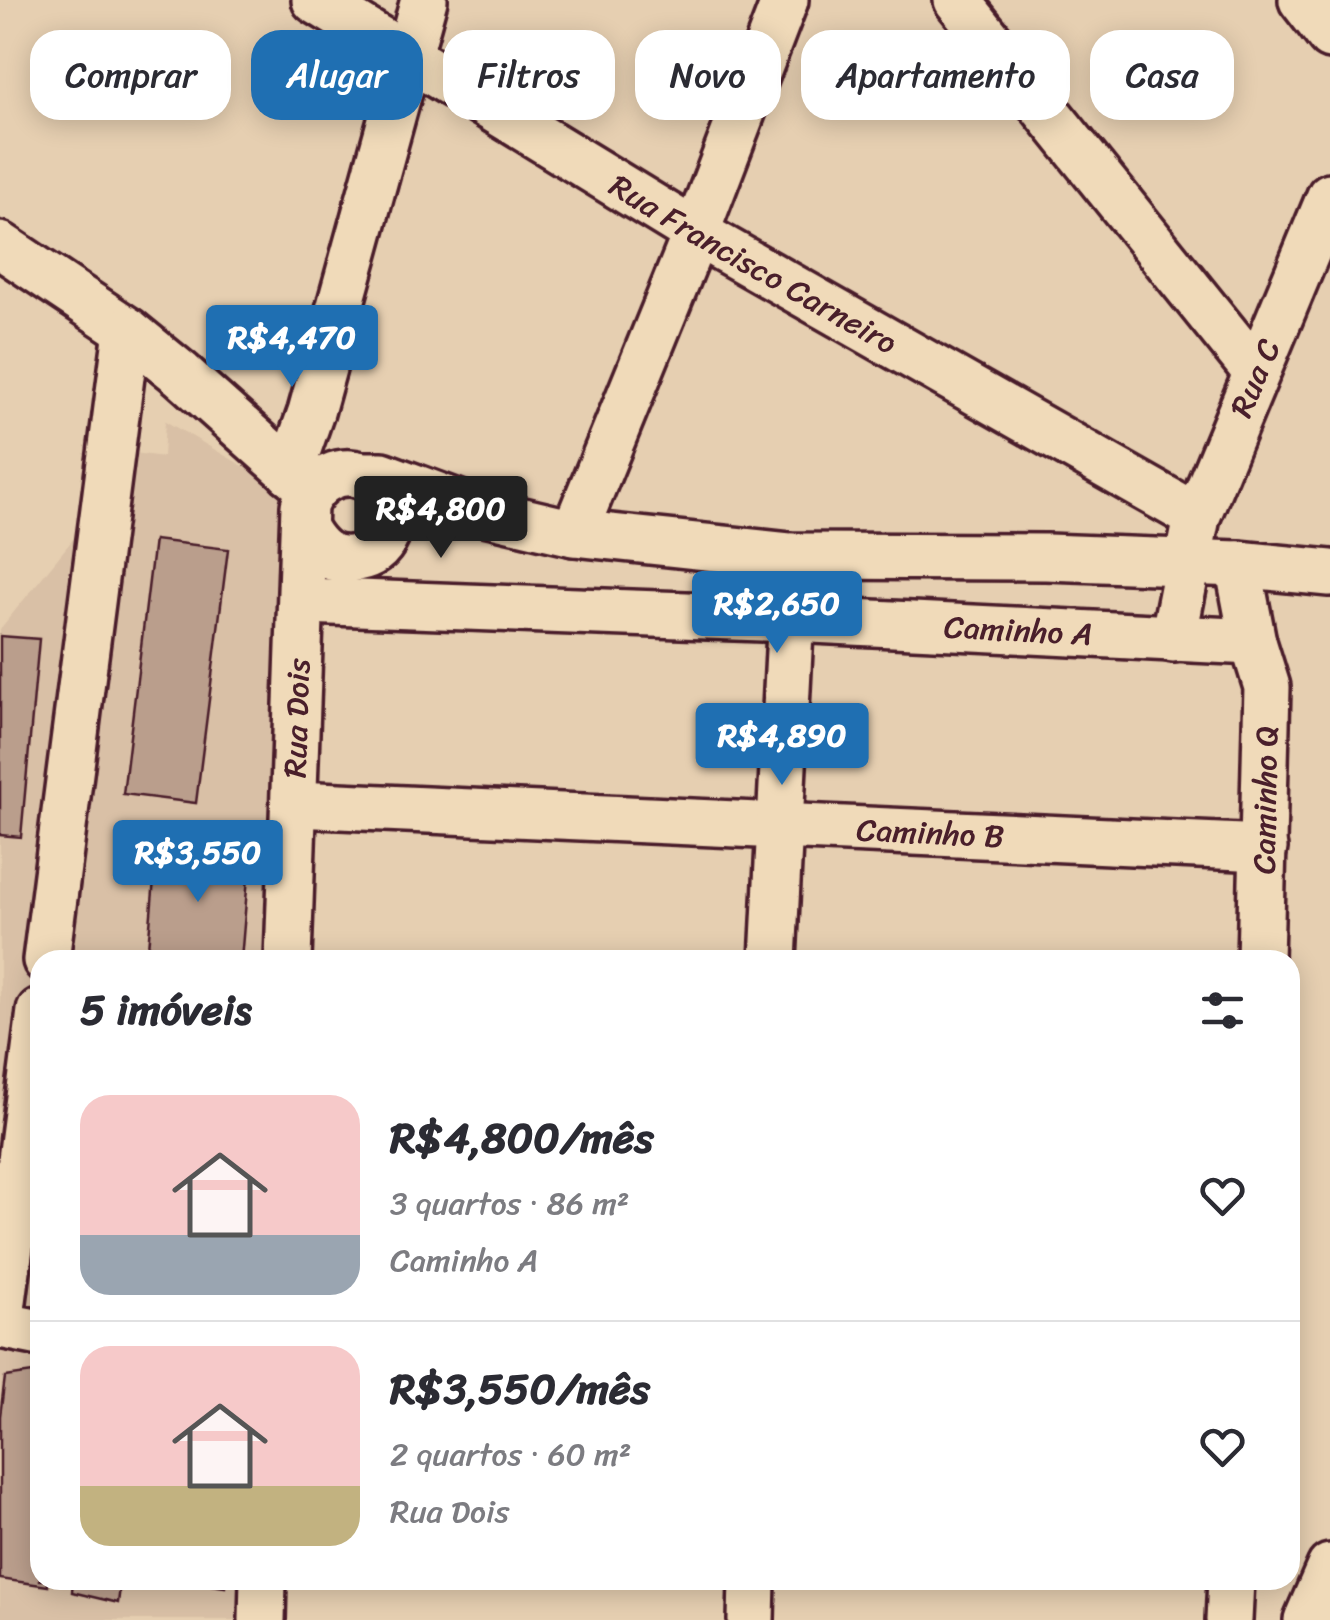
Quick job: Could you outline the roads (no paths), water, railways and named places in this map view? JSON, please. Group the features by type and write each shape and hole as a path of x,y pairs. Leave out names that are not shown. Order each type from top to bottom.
{"street":[{"name":"Rua Francisco Carneiro","path":"315,0 366,30"},
{"name":"Rua Dois","path":"415,30 424,0"},
{"path":"574,533 696,233 785,0"},
{"path":"957,0 1256,372"},
{"path":"1302,0 1330,36"},
{"name":"Rua Francisco Carneiro","path":"423,64 696,233 1197,518"},
{"name":"Rua Dois","path":"289,950 304,599 303,484 392,120"},
{"name":"Rua C","path":"1173,638 1197,518 1330,196"},
{"path":"0,245 126,330 303,484 325,554 368,550 476,510"},
{"path":"47,950 126,330"},
{"path":"303,484 357,474 398,480 476,510 574,533 791,556 1046,557 1238,564 1330,573"},
{"path":"304,599 368,550 389,525 390,510 384,495 374,482 357,474"},
{"path":"774,950 792,620 791,556"},
{"name":"Caminho Q","path":"1238,564 1252,642 1268,687 1260,950"},
{"name":"Caminho A","path":"304,599 1252,642"},
{"name":"Caminho B","path":"296,804 1264,848"},
{"path":"30,1090 0,1326 30,1331"},
{"path":"1307,1620 1330,1567"},
{"path":"262,1620 264,1590"},
{"path":"751,1620 752,1590"},
{"path":"1229,1620 1230,1590"}]}
